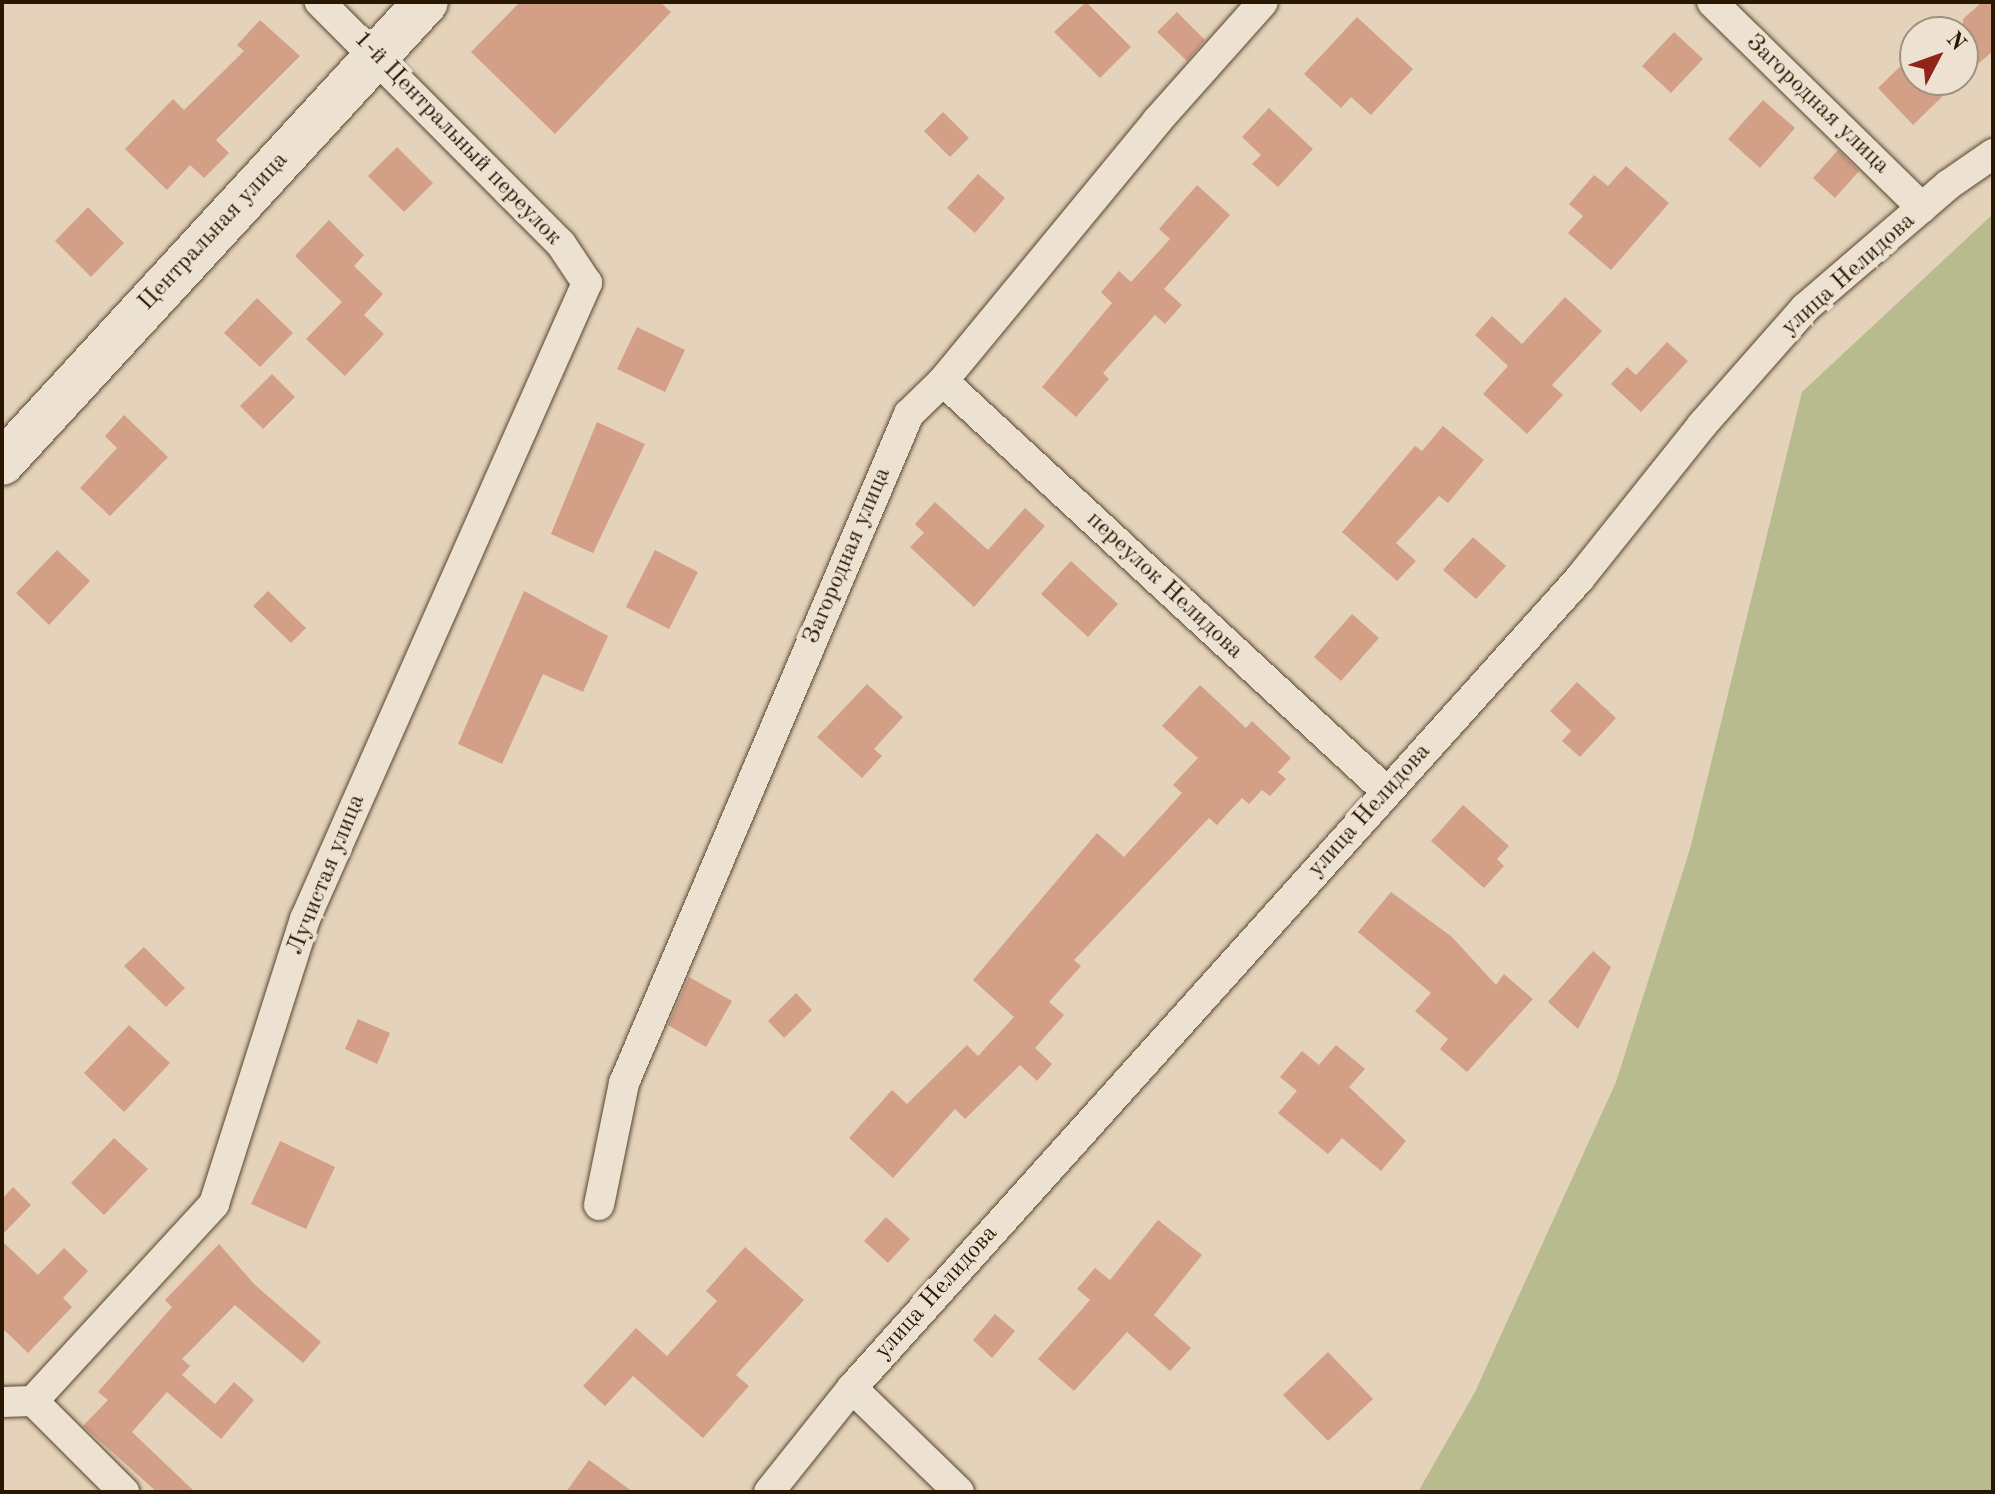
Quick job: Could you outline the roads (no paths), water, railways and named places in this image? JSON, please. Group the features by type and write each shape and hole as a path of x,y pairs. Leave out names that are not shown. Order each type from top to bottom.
{"street":[{"name":"1-й Центральный переулок","path":"320,2 377,55 561,244 587,283"},
{"name":"Центральная улица","path":"2,463 426,2"},
{"name":"Загородная улица","path":"599,1205 624,1083 909,414 943,381 1157,121 1263,2"},
{"name":"Загородная улица","path":"1712,2 1922,208"},
{"name":"улица Нелидова","path":"769,1492 852,1388 1580,578 1702,425 1805,308 1922,208 1993,154"},
{"name":"Лучистая улица","path":"33,1401 214,1204 305,919 587,283"},
{"name":"переулок Нелидова","path":"943,381 1386,791"},
{"path":"852,1388 959,1492"},
{"path":"2,1402 33,1401 124,1492"}]}
